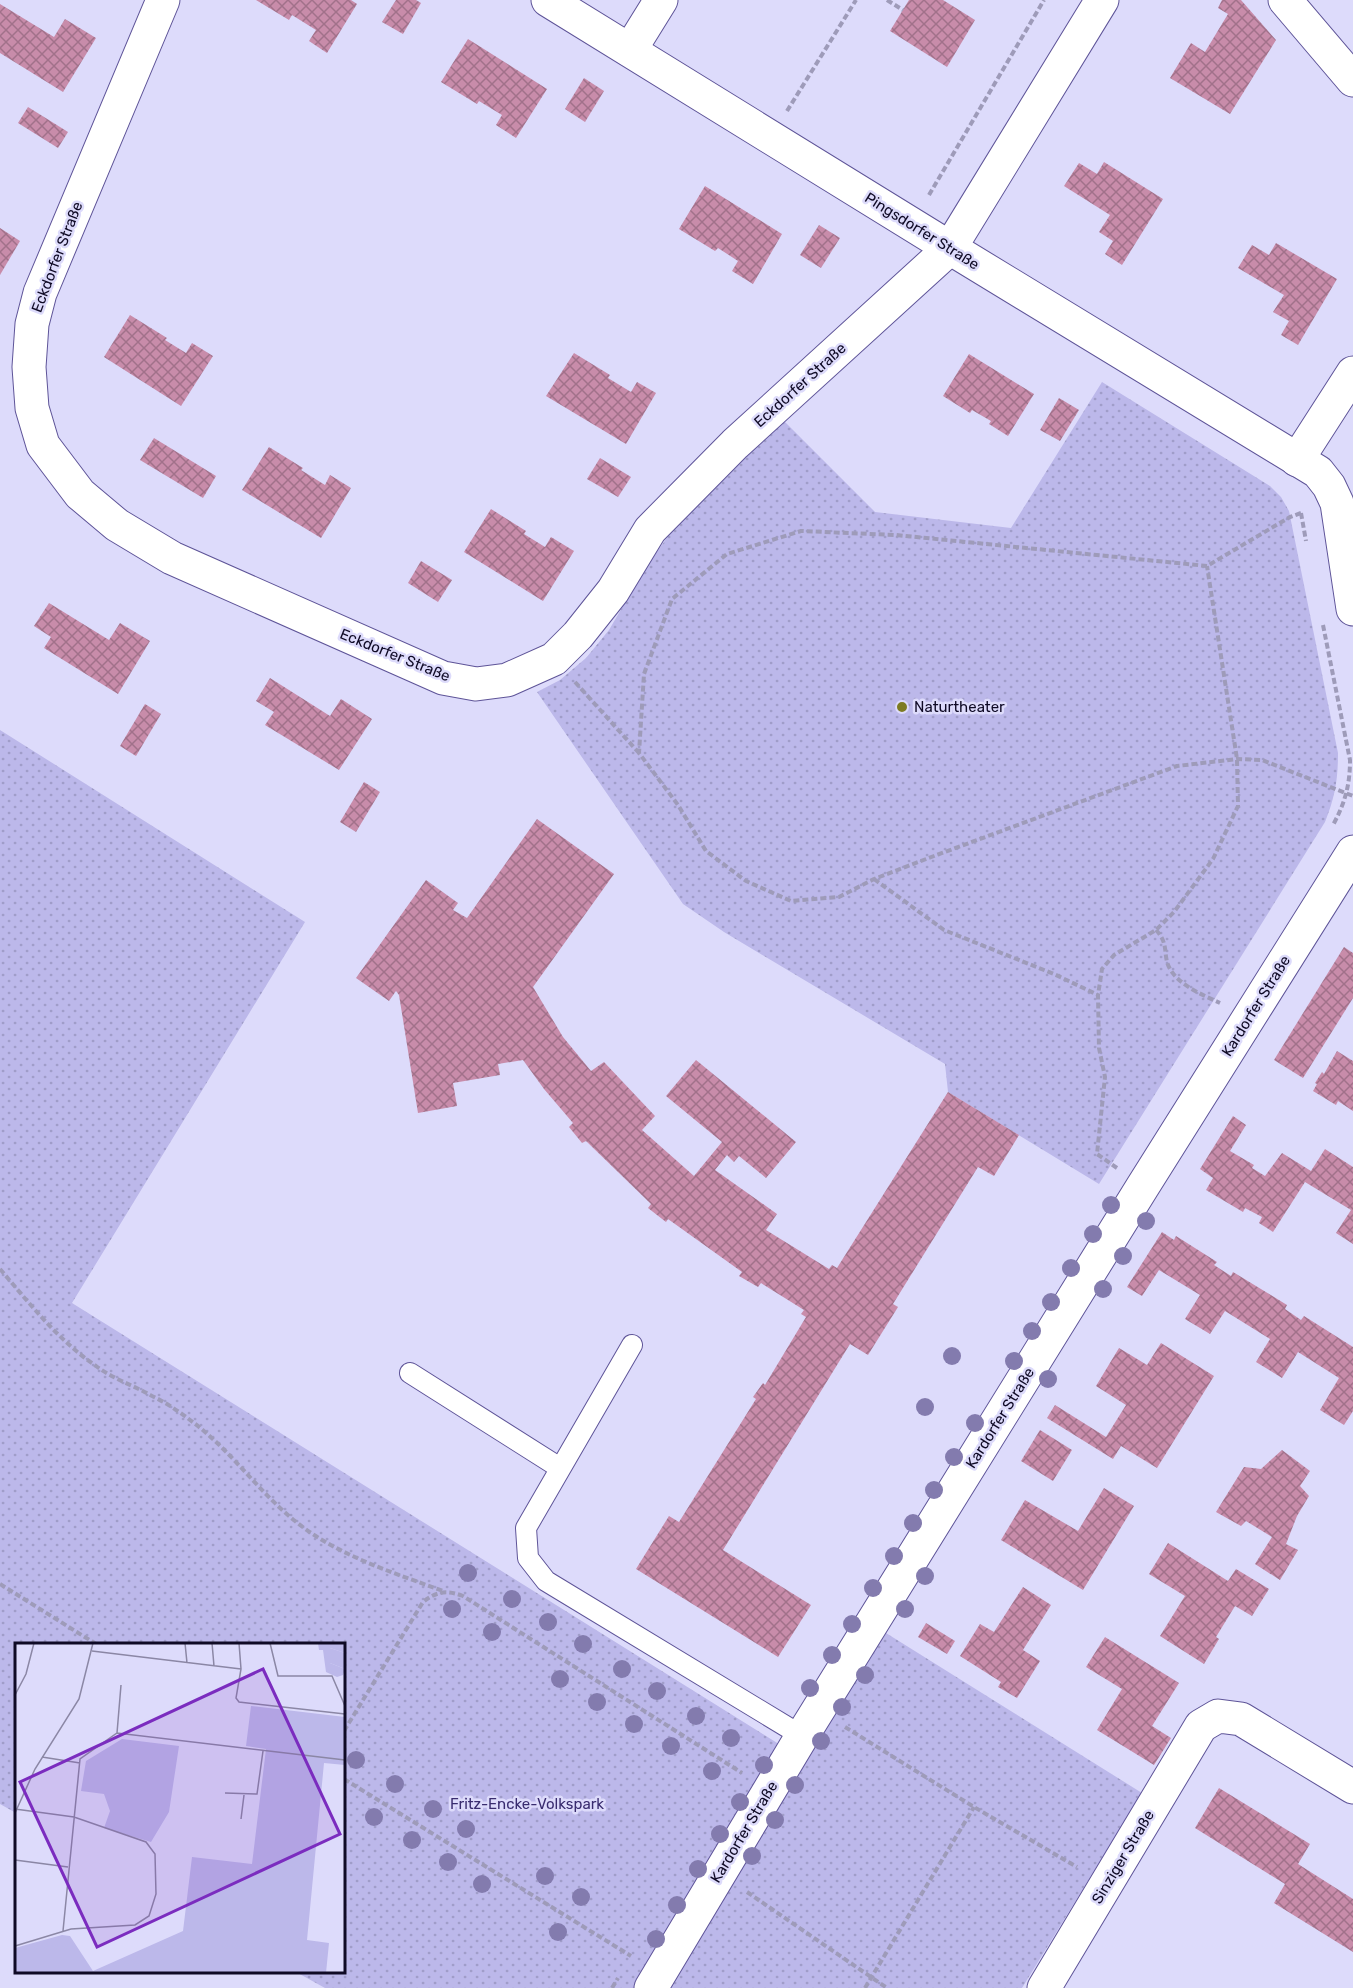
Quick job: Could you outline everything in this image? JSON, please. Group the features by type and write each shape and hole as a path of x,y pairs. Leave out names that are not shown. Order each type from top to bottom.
{"street":[{"name":"Eckdorfer Straße","path":"163,0 40,293 32,324 29,367 32,408 43,445 81,494 117,525 172,558 443,678 476,684 507,680 554,659 578,635 613,591 650,530 735,444 950,248 1102,0"},
{"name":"Pingsdorfer Straße","path":"548,0 1297,460"},
{"path":"630,50 661,0"},
{"path":"1285,0 1353,80"},
{"path":"1353,373 1297,460 1318,471 1329,486 1336,503 1353,609"},
{"name":"Kardorfer Straße","path":"651,1988 810,1723 1152,1174 1340,843"},
{"name":"Sinziger Straße","path":"1044,1988 1201,1726 1218,1716 1241,1719 1353,1787"}],"lane":[{"path":"632,1345 526,1528 528,1558 546,1581 810,1723"},
{"path":"410,1373 560,1468"}],"path":[{"path":"771,137 856,0"},
{"path":"887,0 903,10"},
{"path":"912,224 1044,0"},
{"path":"639,753 644,674 672,598 727,554 801,531 896,536 1207,566 1290,517 1336,503"},
{"path":"1301,513 1308,549"},
{"path":"1143,1186 1097,1154 1105,1077 1099,1048 1098,995 1102,969 1114,955 1156,930 1174,912 1213,859 1238,806 1237,759 1207,566"},
{"path":"1322,619 1350,760 1350,781 1340,843"},
{"path":"554,659 639,753 678,805 706,851 746,881 791,901 839,897 874,879 1177,766 1237,759 1262,760 1353,796"},
{"path":"874,879 944,930 1054,974 1098,995"},
{"path":"1156,930 1164,939 1169,968 1182,982 1223,1004 1217,1013"},
{"path":"0,1269 66,1344 96,1367 176,1409 197,1425 294,1520 321,1540 348,1554 443,1592 463,1596 742,1773 748,1765"},
{"path":"0,1584 94,1643"},
{"path":"345,1729 423,1602 432,1595 443,1592"},
{"path":"810,1723 974,1807 1107,1884"},
{"path":"345,1780 632,1956"},
{"path":"865,1988 974,1807"},
{"path":"719,1873 887,1988"},
{"path":"627,1964 638,1946"},
{"path":"612,1988 622,1972"}],"green space":[{"path":"1102,382 1270,486 1281,497 1289,511 1338,753 1335,788 1325,822 1099,1184 948,1092 945,1064 724,932 683,904 537,692 560,680 586,658 609,630 644,570 676,525 783,420 875,512 1011,528"},
{"name":"Fritz-Encke-Volkspark","path":"0,730 305,922 72,1303 806,1761 886,1633 1142,1793 1022,1988 325,1988 298,1973 345,1973 345,1643 15,1643 15,1812 0,1804"}],"building":[{"path":"256,0 351,0 357,4 327,53 309,41 316,30 292,15 289,20"},
{"path":"396,0 416,0 421,3 403,34 382,22"},
{"path":"909,0 943,0 975,20 947,67 890,31"},
{"path":"1222,0 1241,0 1276,40 1230,114 1170,78 1191,43 1205,52 1228,14 1218,8"},
{"path":"0,4 54,37 65,19 96,38 63,92 0,53"},
{"path":"468,39 547,89 516,138 496,125 502,115 479,101 477,104 441,82"},
{"path":"584,78 604,91 585,122 565,109"},
{"path":"28,107 68,132 58,148 18,123"},
{"path":"1104,162 1163,199 1122,265 1105,254 1113,241 1099,232 1110,215 1064,186 1079,163 1097,174"},
{"path":"705,186 782,234 753,284 732,271 738,261 718,248 715,251 679,229"},
{"path":"819,225 840,238 821,268 800,255"},
{"path":"0,228 20,241 0,275"},
{"path":"1276,243 1337,279 1298,345 1281,335 1289,321 1273,312 1284,295 1238,268 1252,245 1269,255"},
{"path":"130,315 186,353 192,343 213,356 181,406 104,357"},
{"path":"574,353 610,375 608,378 631,392 637,382 656,393 626,444 546,396"},
{"path":"969,354 1034,394 1008,436 989,424 991,421 972,410 970,413 943,396"},
{"path":"1059,398 1079,410 1060,441 1040,430"},
{"path":"154,438 216,476 203,498 140,460"},
{"path":"269,447 325,485 330,475 351,488 321,538 242,490"},
{"path":"600,458 631,477 618,497 587,479"},
{"path":"491,509 526,531 524,534 545,547 551,537 574,551 543,601 464,552"},
{"path":"421,561 452,580 438,602 408,583"},
{"path":"49,603 109,640 120,623 150,641 118,694 44,648 51,637 34,626"},
{"path":"270,678 330,716 341,699 372,719 339,770 265,725 274,712 256,701"},
{"path":"145,704 161,714 136,756 120,746"},
{"path":"364,782 380,792 356,832 340,822"},
{"path":"537,819 614,874 533,987 563,1037 591,1071 604,1062 655,1116 642,1130 694,1176 722,1142 666,1096 696,1060 796,1142 766,1178 739,1156 734,1162 727,1155 715,1170 777,1214 766,1230 829,1269 832,1265 837,1268 948,1092 1019,1135 994,1176 978,1167 893,1304 898,1307 868,1355 850,1344 723,1550 811,1605 778,1657 636,1569 669,1516 679,1522 756,1399 753,1397 763,1383 765,1385 806,1317 801,1314 804,1310 761,1283 758,1287 739,1276 742,1272 668,1219 666,1222 648,1208 651,1204 586,1141 582,1143 569,1127 573,1123 523,1060 498,1064 500,1075 453,1083 457,1106 418,1113 399,995 396,991 389,1001 356,978 426,880 458,903 453,910 467,918"},
{"path":"1344,947 1353,953 1353,998 1303,1078 1274,1060"},
{"path":"1337,1051 1353,1061 1353,1111 1338,1101 1336,1105 1313,1091 1317,1084 1315,1083 1322,1072 1324,1074"},
{"path":"1233,1116 1246,1125 1230,1151 1254,1165 1252,1168 1265,1176 1282,1153 1311,1171 1325,1149 1353,1167 1353,1244 1336,1233 1351,1210 1305,1182 1273,1232 1259,1223 1262,1217 1245,1208 1243,1212 1206,1190 1213,1178 1200,1169"},
{"path":"1162,1232 1174,1240 1176,1236 1217,1262 1214,1265 1231,1276 1233,1272 1287,1305 1285,1309 1301,1320 1304,1316 1353,1347 1353,1411 1344,1425 1320,1410 1339,1378 1298,1352 1282,1378 1256,1362 1270,1339 1225,1311 1210,1334 1185,1319 1200,1295 1159,1270 1142,1296 1127,1287"},
{"path":"1161,1343 1214,1376 1157,1468 1121,1446 1113,1459 1047,1418 1055,1405 1106,1437 1126,1405 1096,1386 1119,1348 1147,1365"},
{"path":"1040,1430 1072,1450 1053,1481 1021,1461"},
{"path":"1282,1450 1310,1471 1300,1486 1309,1496 1297,1516 1286,1544 1298,1550 1280,1580 1255,1564 1272,1537 1246,1521 1241,1526 1216,1512 1244,1467 1261,1469"},
{"path":"1104,1488 1134,1506 1083,1590 1001,1540 1025,1500 1078,1531"},
{"path":"1168,1543 1228,1581 1236,1569 1269,1589 1252,1616 1235,1606 1216,1637 1219,1639 1204,1664 1160,1636 1185,1596 1149,1574"},
{"path":"1023,1587 1051,1605 1023,1650 1040,1661 1017,1698 998,1687 1001,1682 960,1656 980,1624 994,1632"},
{"path":"926,1623 955,1641 947,1654 918,1637"},
{"path":"1105,1637 1179,1683 1152,1726 1171,1738 1154,1765 1097,1730 1122,1689 1086,1667"},
{"path":"1219,1788 1310,1844 1298,1864 1353,1899 1353,1952 1274,1903 1285,1884 1195,1828"}],"place":[{"name":"Naturtheater","path":"902,707"}]}
